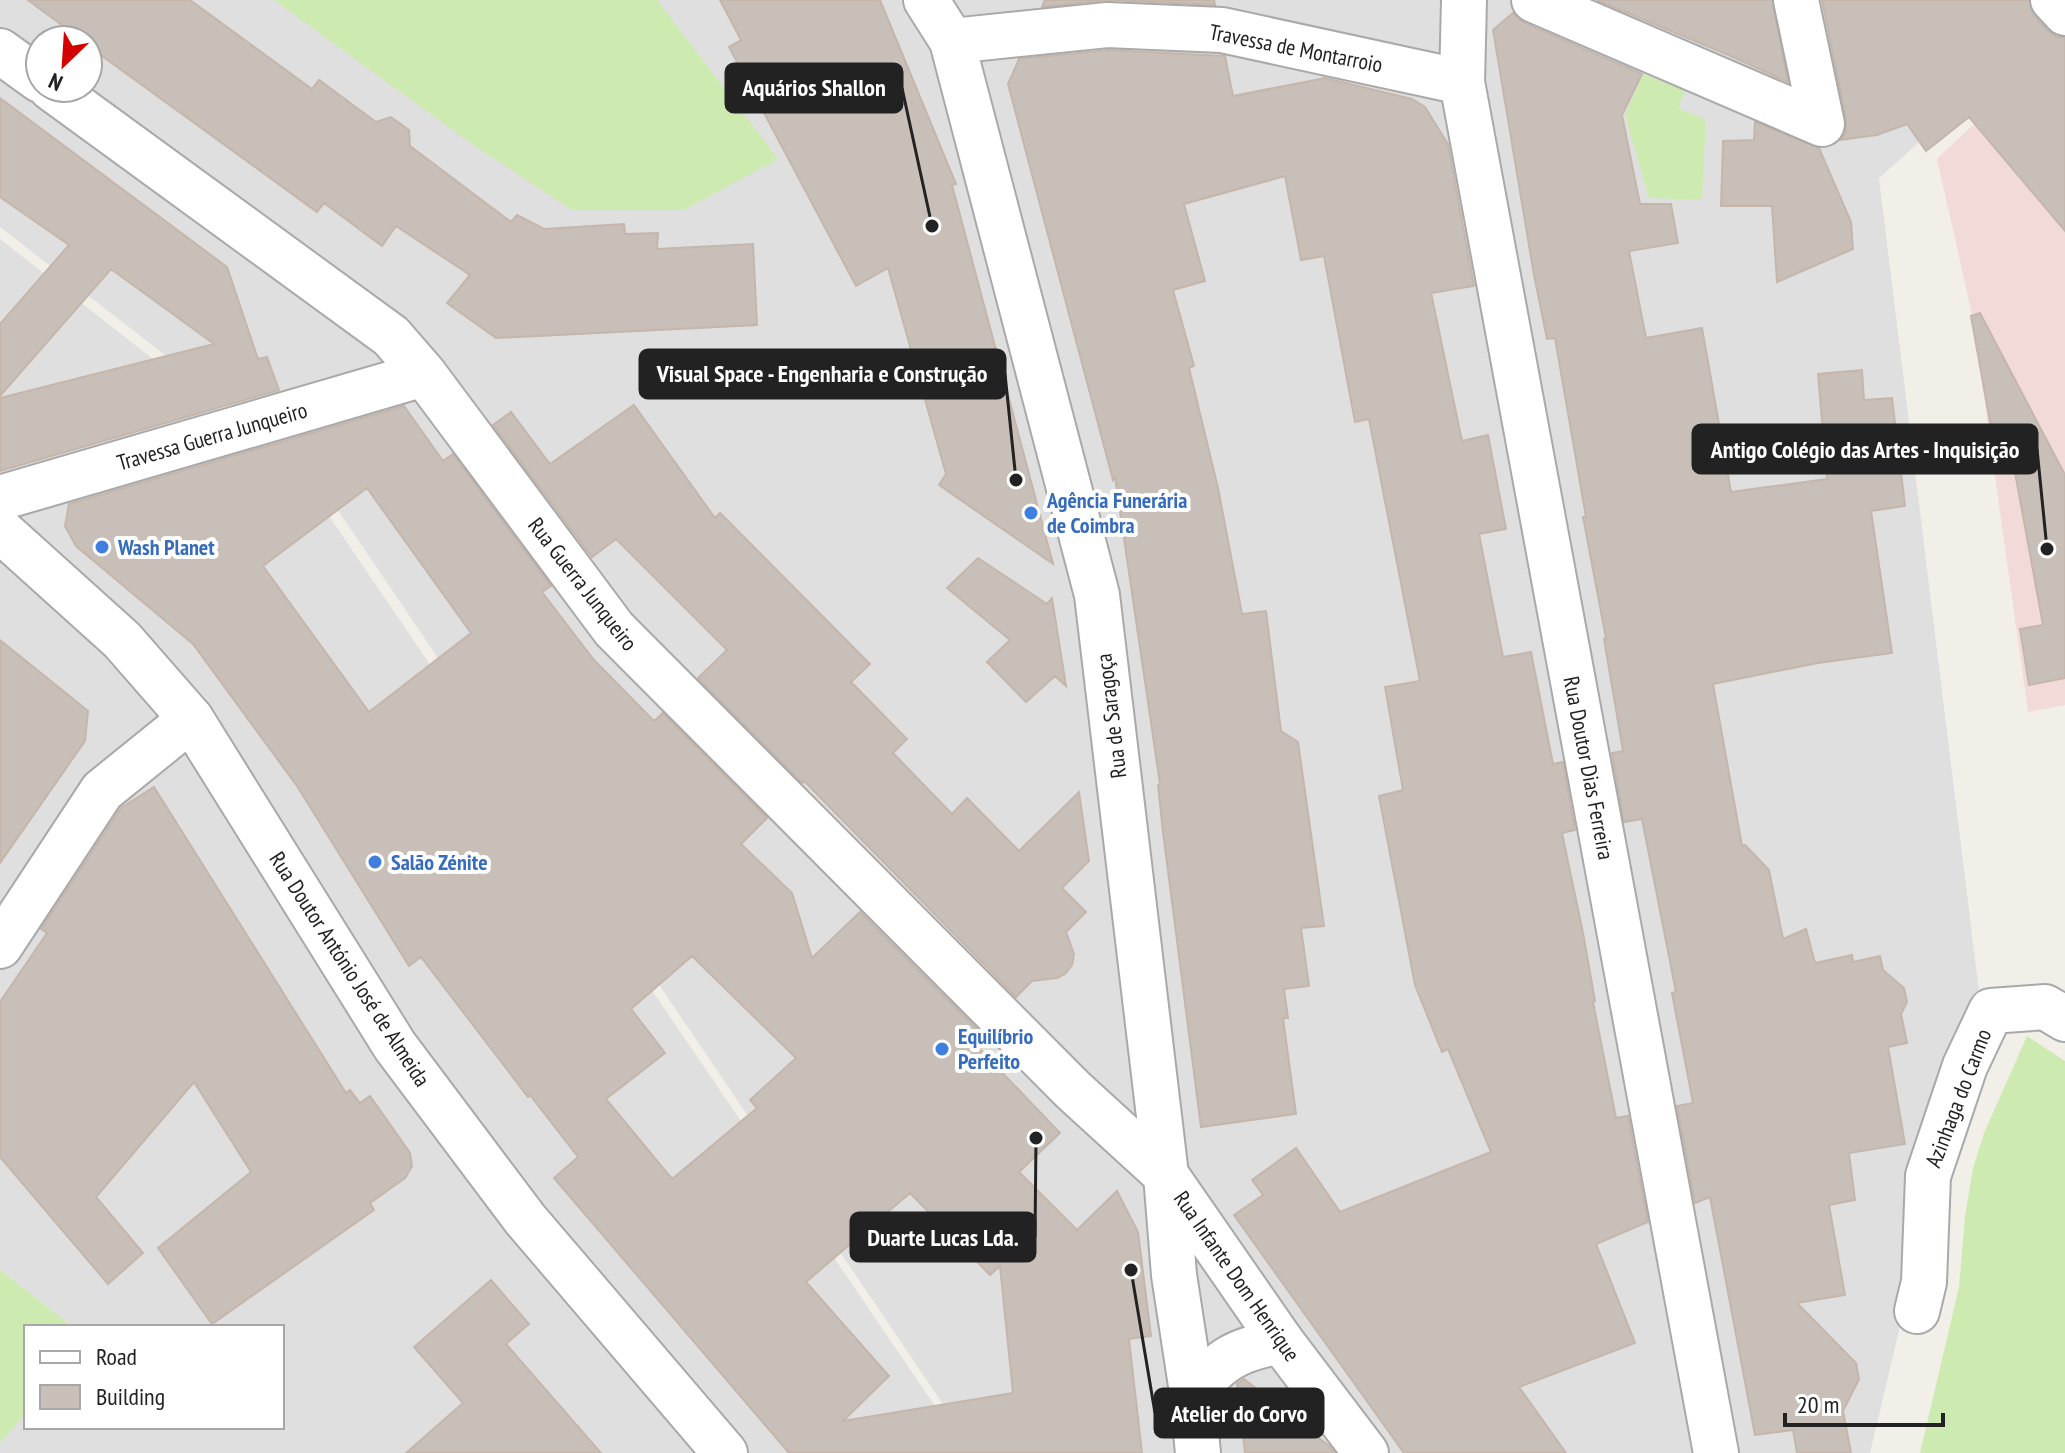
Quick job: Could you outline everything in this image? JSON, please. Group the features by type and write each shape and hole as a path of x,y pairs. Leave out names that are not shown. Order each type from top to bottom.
{"street":[{"name":"Rua de Saragoça","path":"926,0 952,41 1097,595 1166,1175 1174,1275 1198,1453"},
{"path":"1462,82 1464,0"},
{"path":"1534,0 1822,124 1796,0"},
{"path":"2052,0 2065,14"},
{"name":"Travessa de Montarroio","path":"952,41 1107,25 1222,30 1462,82"},
{"path":"0,51 24,68"},
{"name":"Rua Doutor Dias Ferreira","path":"1462,82 1716,1453"},
{"name":"Rua Guerra Junqueiro","path":"73,104 391,336 424,374 614,629 1073,1090 1166,1175"},
{"name":"Travessa Guerra Junqueiro","path":"0,498 424,374"},
{"name":"Rua Doutor António José de Almeida","path":"0,530 122,640 191,719 395,1046 525,1219 725,1453"},
{"path":"0,946 102,791 191,719"},
{"name":"Azinhaga do Carmo","path":"1917,1311 1924,1282 1928,1176 1965,1066 1991,1011 2045,1007 2065,1019"},
{"name":"Rua Infante Dom Henrique","path":"1166,1175 1281,1341 1366,1453"},
{"path":"1192,1392 1215,1366 1246,1348 1281,1341"}],"shaded area":[{"path":"0,0 2065,0 2065,12 1879,178 1979,992 1870,1453 976,1453 308,466 0,227"},
{"path":"2065,38 2065,705 2028,712 1973,319 1937,159"},
{"path":"0,239 301,475 967,1453 0,1453 0,1443 24,1415 24,1429 284,1429 284,1325 70,1325 0,1270"}],"green space":[{"path":"274,0 657,0 778,159 684,210 572,210 469,142"},
{"path":"1643,74 1685,91 1678,108 1706,120 1702,200 1649,198 1625,115"},
{"path":"2027,1036 2065,1061 2065,1453 1920,1453 1959,1287 1973,1168 1984,1133"},
{"path":"0,1270 70,1325 24,1325 24,1415 0,1443"}],"building":[{"path":"28,0 190,0 312,89 319,80 376,122 391,117 409,130 410,146 511,222 517,215 544,229 624,224 625,234 658,233 657,249 753,244 757,325 496,338 447,303 470,275 396,226 382,246 324,203 317,212 104,57 104,24 60,24"},
{"path":"720,0 880,0 956,184 952,185 1053,564 939,485 946,474 888,268 856,286 729,47 741,40"},
{"path":"1045,0 1108,0 1042,7"},
{"path":"1108,0 1214,0 1215,5"},
{"path":"1597,0 1772,0 1788,82 1726,54"},
{"path":"1822,0 2029,0 2034,16 2047,30 2057,37 2065,37 2065,231 1969,117 1926,151 1907,124 1877,135 1840,140 1846,132 1846,119"},
{"path":"1513,13 1524,23 1642,74 1622,115 1640,204 1671,204 1678,243 1629,251 1646,338 1702,328 1731,492 1827,479 1818,374 1862,370 1864,400 1892,398 1905,506 1871,511 1892,653 1818,663 1713,684 1742,846 1745,845 1769,870 1783,939 1806,929 1815,963 1852,955 1853,962 1880,956 1883,970 1904,988 1907,1002 1901,1014 1907,1043 1888,1047 1905,1144 1849,1153 1855,1200 1829,1205 1845,1295 1797,1303 1856,1363 1859,1379 1843,1411 1851,1453 1797,1453 1793,1430 1755,1435 1710,1197 1695,1203 1677,1106 1693,1103 1672,993 1676,992 1642,819 1624,822 1612,753 1623,751 1583,517 1586,517 1555,338 1547,339 1534,275 1493,30"},
{"path":"1108,50 1225,56 1233,96 1325,78 1412,99 1425,107 1448,144 1474,286 1431,293 1462,441 1488,435 1506,529 1479,534 1503,657 1531,652 1553,764 1563,762 1575,830 1562,833 1583,933 1593,1002 1616,1118 1628,1116 1648,1222 1596,1244 1635,1343 1519,1387 1566,1453 1404,1453 1234,1215 1263,1195 1252,1180 1296,1148 1340,1212 1491,1152 1448,1049 1442,1052 1415,985 1379,796 1403,790 1385,687 1420,681 1369,419 1355,422 1324,256 1301,260 1285,176 1184,204 1205,281 1173,290 1194,366 1189,368 1218,488 1242,614 1266,611 1281,731 1298,742 1324,926 1301,928 1309,986 1284,989 1288,1018 1283,1018 1296,1114 1201,1127 1163,832 1160,784 1115,477 1113,480 1008,84 1019,59"},
{"path":"0,98 227,267 258,359 267,357 279,390 0,471 0,398 214,344 111,269 0,396 0,324 69,245 0,197"},
{"path":"1755,122 1819,148 1851,222 1853,249 1777,282 1772,206 1721,206 1723,141 1754,140"},
{"path":"1980,313 2065,475 2065,678 2029,685 2020,629 2043,625 2014,467 1998,466 1971,316"},
{"path":"634,405 715,518 720,513 870,664 851,682 907,739 893,753 952,814 967,798 1019,851 1079,792 1089,861 1062,888 1086,912 1066,932 1074,954 1072,965 1065,974 1032,981 1016,997 698,678 727,650 616,539 592,557 493,425 511,412 550,464"},
{"path":"404,406 443,461 453,454 551,586 542,592 594,660 654,721 663,713 767,818 741,844 792,893 812,958 860,912 980,1032 972,1041 1060,1133 1019,1172 1077,1230 1117,1191 1138,1232 1151,1336 1129,1339 1142,1453 789,1453 554,1178 578,1157 421,957 409,966 297,786 193,644 76,546 65,526 69,504","holes":["367,488 471,633 369,712 263,566","692,956 796,1058 750,1100 757,1108 672,1179 606,1099 665,1053 631,1009","910,1193 990,1275 1000,1266 1013,1393 843,1421 889,1376 806,1282"]},
{"path":"978,558 1047,604 1052,598 1066,686 1055,676 1026,702 987,662 1010,640 947,588"},
{"path":"0,640 88,711 85,741 0,863"},
{"path":"154,787 346,1093 350,1090 360,1103 370,1096 410,1153 412,1166 405,1178 370,1203 374,1210 212,1324 158,1248 251,1172 194,1082 96,1197 143,1253 108,1284 0,1157 0,1002 47,933 41,929 121,808"},
{"path":"491,1280 529,1324 506,1344 601,1453 406,1453 463,1403 414,1347"},
{"path":"1244,1379 1335,1453 1245,1453 1237,1384"}],"place":[{"name":"Aquários Shallon","path":"932,226"},
{"name":"Visual Space - Engenharia e Construção","path":"1016,480"},
{"name":"Agência Funerária de Coimbra","path":"1031,513"},
{"name":"Wash Planet","path":"102,547"},
{"name":"Antigo Colégio das Artes - Inquisição","path":"2047,549"},
{"name":"Salão Zénite","path":"375,862"},
{"name":"Equilíbrio Perfeito","path":"942,1049"},
{"name":"Duarte Lucas Lda.","path":"1036,1138"},
{"name":"Atelier do Corvo","path":"1131,1270"}]}
